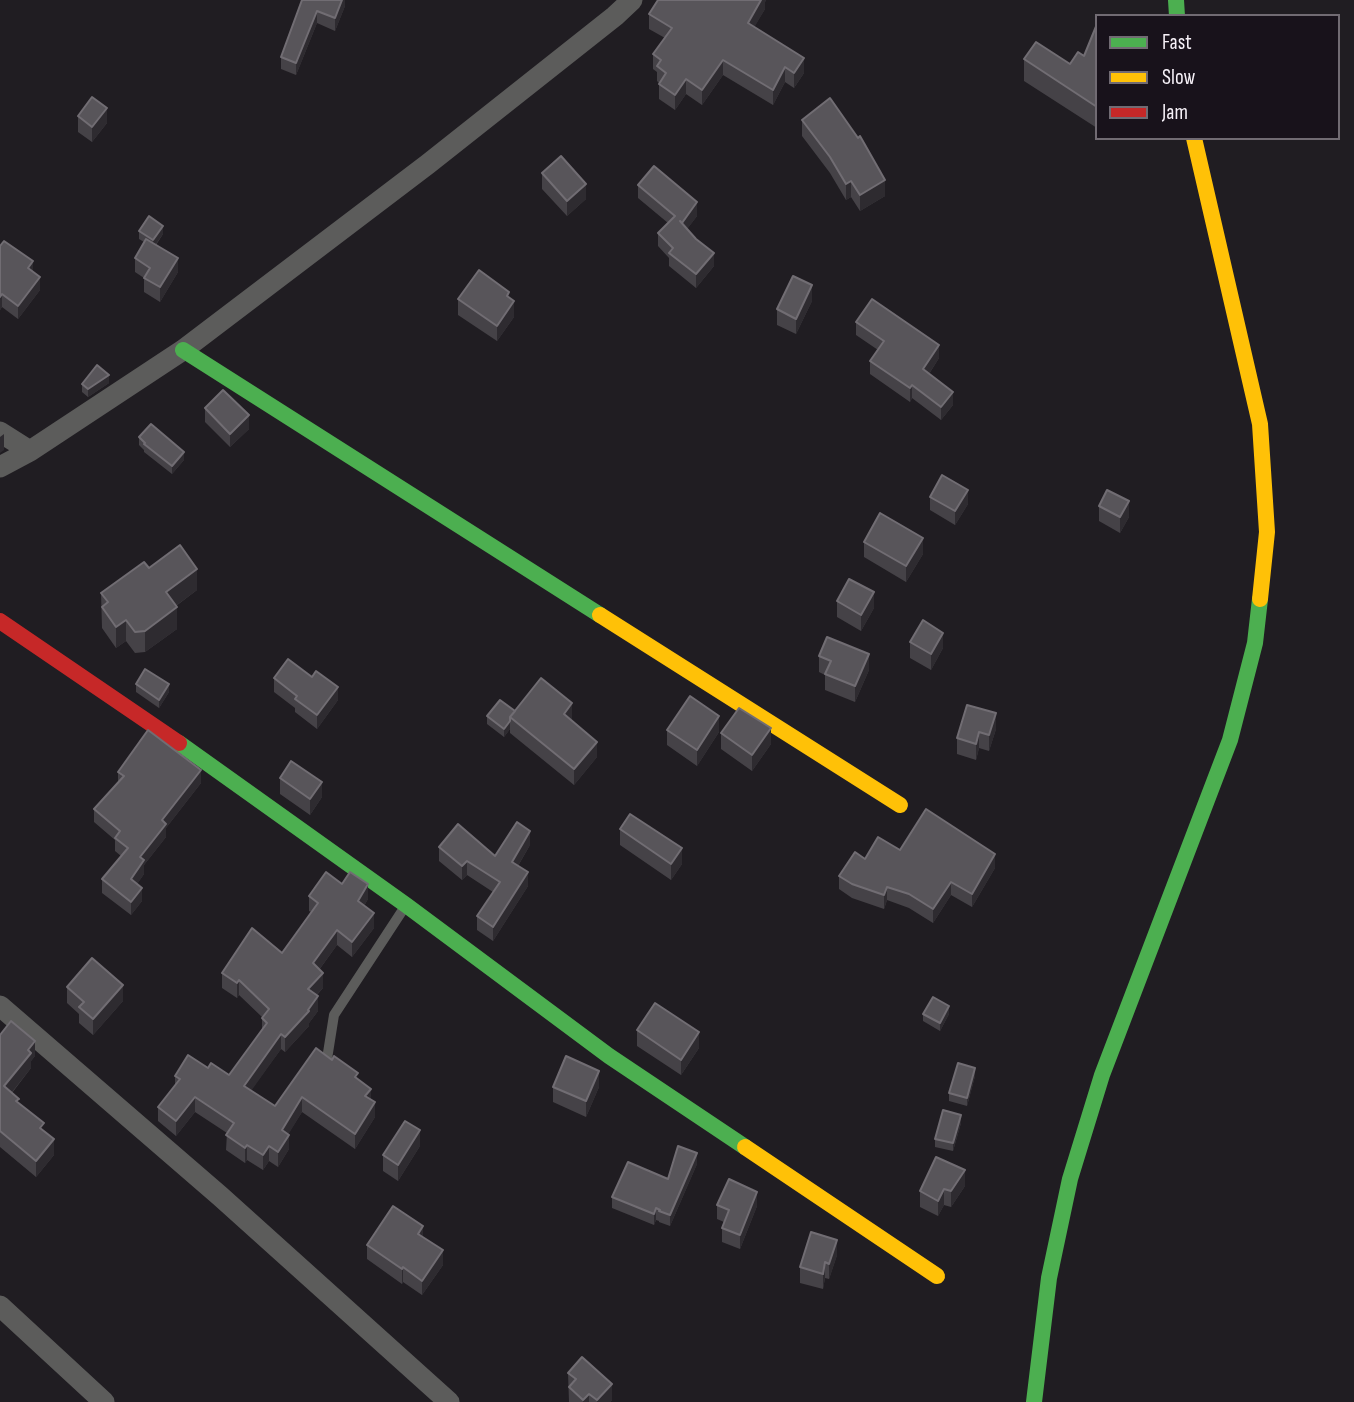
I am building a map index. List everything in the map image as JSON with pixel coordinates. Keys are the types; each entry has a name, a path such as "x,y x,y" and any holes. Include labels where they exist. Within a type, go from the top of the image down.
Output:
{"street":[{"path":"0,467 30,451 183,350 428,164 632,0"},
{"path":"1034,1402 1049,1278 1070,1179 1102,1075 1230,740 1255,643 1267,532 1260,424 1194,140"},
{"path":"183,350 900,805"},
{"path":"0,432 30,451"},
{"path":"0,621 176,741 406,905 609,1056 937,1276"},
{"path":"0,1006 220,1196 449,1402"},
{"path":"0,1306 104,1402"}],"lane":[{"path":"327,1059 334,1015 406,905"}],"building":[{"path":"302,0 342,0 335,18 317,11 296,63 281,57"},
{"path":"658,0 761,0 748,23 804,58 794,73 785,67 773,90 723,60 702,90 686,79 675,95 659,84 666,73 657,66 661,60 653,54 672,28 649,14"},
{"path":"1095,29 1095,106 1024,59 1036,42 1070,64 1078,52 1084,56"},
{"path":"92,97 107,108 92,127 78,116"},
{"path":"830,98 858,138 860,136 885,180 860,195 851,181 846,184 830,157 802,120"},
{"path":"561,156 586,184 567,201 542,173"},
{"path":"654,166 697,202 682,223 680,221 696,239 714,253 696,274 669,253 673,248 658,233 675,216 638,185"},
{"path":"149,216 163,226 153,240 139,231"},
{"path":"146,239 178,258 160,287 144,278 150,268 135,258"},
{"path":"4,241 33,261 28,268 40,277 18,306 2,294 0,297 0,246"},
{"path":"479,270 509,292 507,296 514,301 497,326 458,299"},
{"path":"793,276 812,285 796,319 777,309"},
{"path":"872,299 939,345 923,369 953,392 941,407 912,385 910,388 870,361 884,341 856,322"},
{"path":"97,365 109,375 88,389 82,384"},
{"path":"223,390 249,415 230,434 205,408"},
{"path":"151,424 184,452 172,466 139,437"},
{"path":"942,475 968,490 955,511 930,497"},
{"path":"1107,490 1129,501 1120,517 1099,506"},
{"path":"880,513 923,538 906,566 864,542"},
{"path":"180,545 197,569 166,592 177,607 145,631 135,632 126,620 116,627 102,607 108,602 101,593 144,562 149,568"},
{"path":"849,579 874,592 861,615 837,601"},
{"path":"923,620 943,633 931,654 910,642"},
{"path":"827,637 869,654 855,686 825,674 831,661 819,656"},
{"path":"288,659 312,677 316,671 338,687 317,715 295,699 297,696 274,678"},
{"path":"145,669 169,684 159,700 136,684"},
{"path":"541,678 572,703 564,714 597,742 574,769 510,717"},
{"path":"690,696 719,716 697,750 667,730"},
{"path":"500,700 515,711 504,729 487,716"},
{"path":"967,705 996,713 989,735 979,732 976,744 957,738"},
{"path":"739,708 771,728 752,755 721,733"},
{"path":"148,730 201,770 162,820 166,824 140,857 144,860 131,879 142,888 131,902 102,879 128,848 115,838 120,831 94,809 124,776 118,772"},
{"path":"291,761 322,782 310,799 280,778"},
{"path":"926,809 995,854 972,894 951,882 933,909 909,894 887,887 884,895 852,884 839,876 855,852 865,859 878,837 900,850"},
{"path":"630,814 682,848 671,864 620,829"},
{"path":"517,822 530,831 512,862 528,872 493,927 477,916 500,882 467,861 462,866 439,847 458,824 495,856"},
{"path":"326,872 342,884 350,872 368,884 358,901 374,913 352,942 337,930 313,963 323,973 308,989 318,996 309,1011 285,1037 281,1034 244,1086 275,1106 316,1048 332,1060 334,1056 358,1073 355,1077 371,1089 365,1096 375,1102 355,1134 302,1097 282,1130 289,1135 278,1152 269,1146 263,1155 247,1145 245,1148 226,1135 234,1123 195,1097 176,1121 158,1107 180,1079 175,1076 188,1055 208,1068 211,1063 229,1075 267,1023 262,1018 269,1009 239,980 237,983 222,973 252,928 282,953 318,903 309,896"},
{"path":"92,958 123,985 93,1019 79,1007 84,1002 67,987"},
{"path":"933,997 949,1006 940,1023 923,1014"},
{"path":"655,1003 699,1032 681,1060 637,1030"},
{"path":"11,1021 35,1041 28,1050 31,1053 4,1086 19,1099 16,1101 44,1123 40,1128 54,1139 36,1161 0,1131 0,1035"},
{"path":"566,1056 599,1071 586,1101 553,1087"},
{"path":"958,1063 975,1068 967,1098 949,1093"},
{"path":"943,1110 961,1115 953,1143 935,1139"},
{"path":"405,1121 420,1130 398,1165 383,1155"},
{"path":"678,1146 697,1153 670,1215 656,1208 654,1214 612,1197 628,1162 668,1179"},
{"path":"936,1157 965,1170 951,1191 944,1189 938,1201 920,1191"},
{"path":"729,1179 757,1192 740,1235 722,1228 729,1210 717,1205"},
{"path":"393,1206 423,1226 418,1234 443,1250 422,1281 367,1245"},
{"path":"811,1232 837,1240 829,1264 825,1262 823,1274 800,1267"},
{"path":"582,1357 612,1384 597,1400 589,1394 583,1400 569,1387 576,1379 568,1373"}],"traffic: fast":[{"path":"1176,0 1177,14"},
{"path":"183,350 600,615"},
{"path":"1034,1402 1049,1278 1070,1179 1102,1075 1230,740 1255,643 1260,599"},
{"path":"179,743 406,905 609,1056 745,1147"}],"traffic: slow":[{"path":"1194,140 1260,424 1267,532 1260,599"},
{"path":"600,615 900,805"},
{"path":"745,1147 937,1276"}],"traffic: jam":[{"path":"0,621 179,743"}]}
